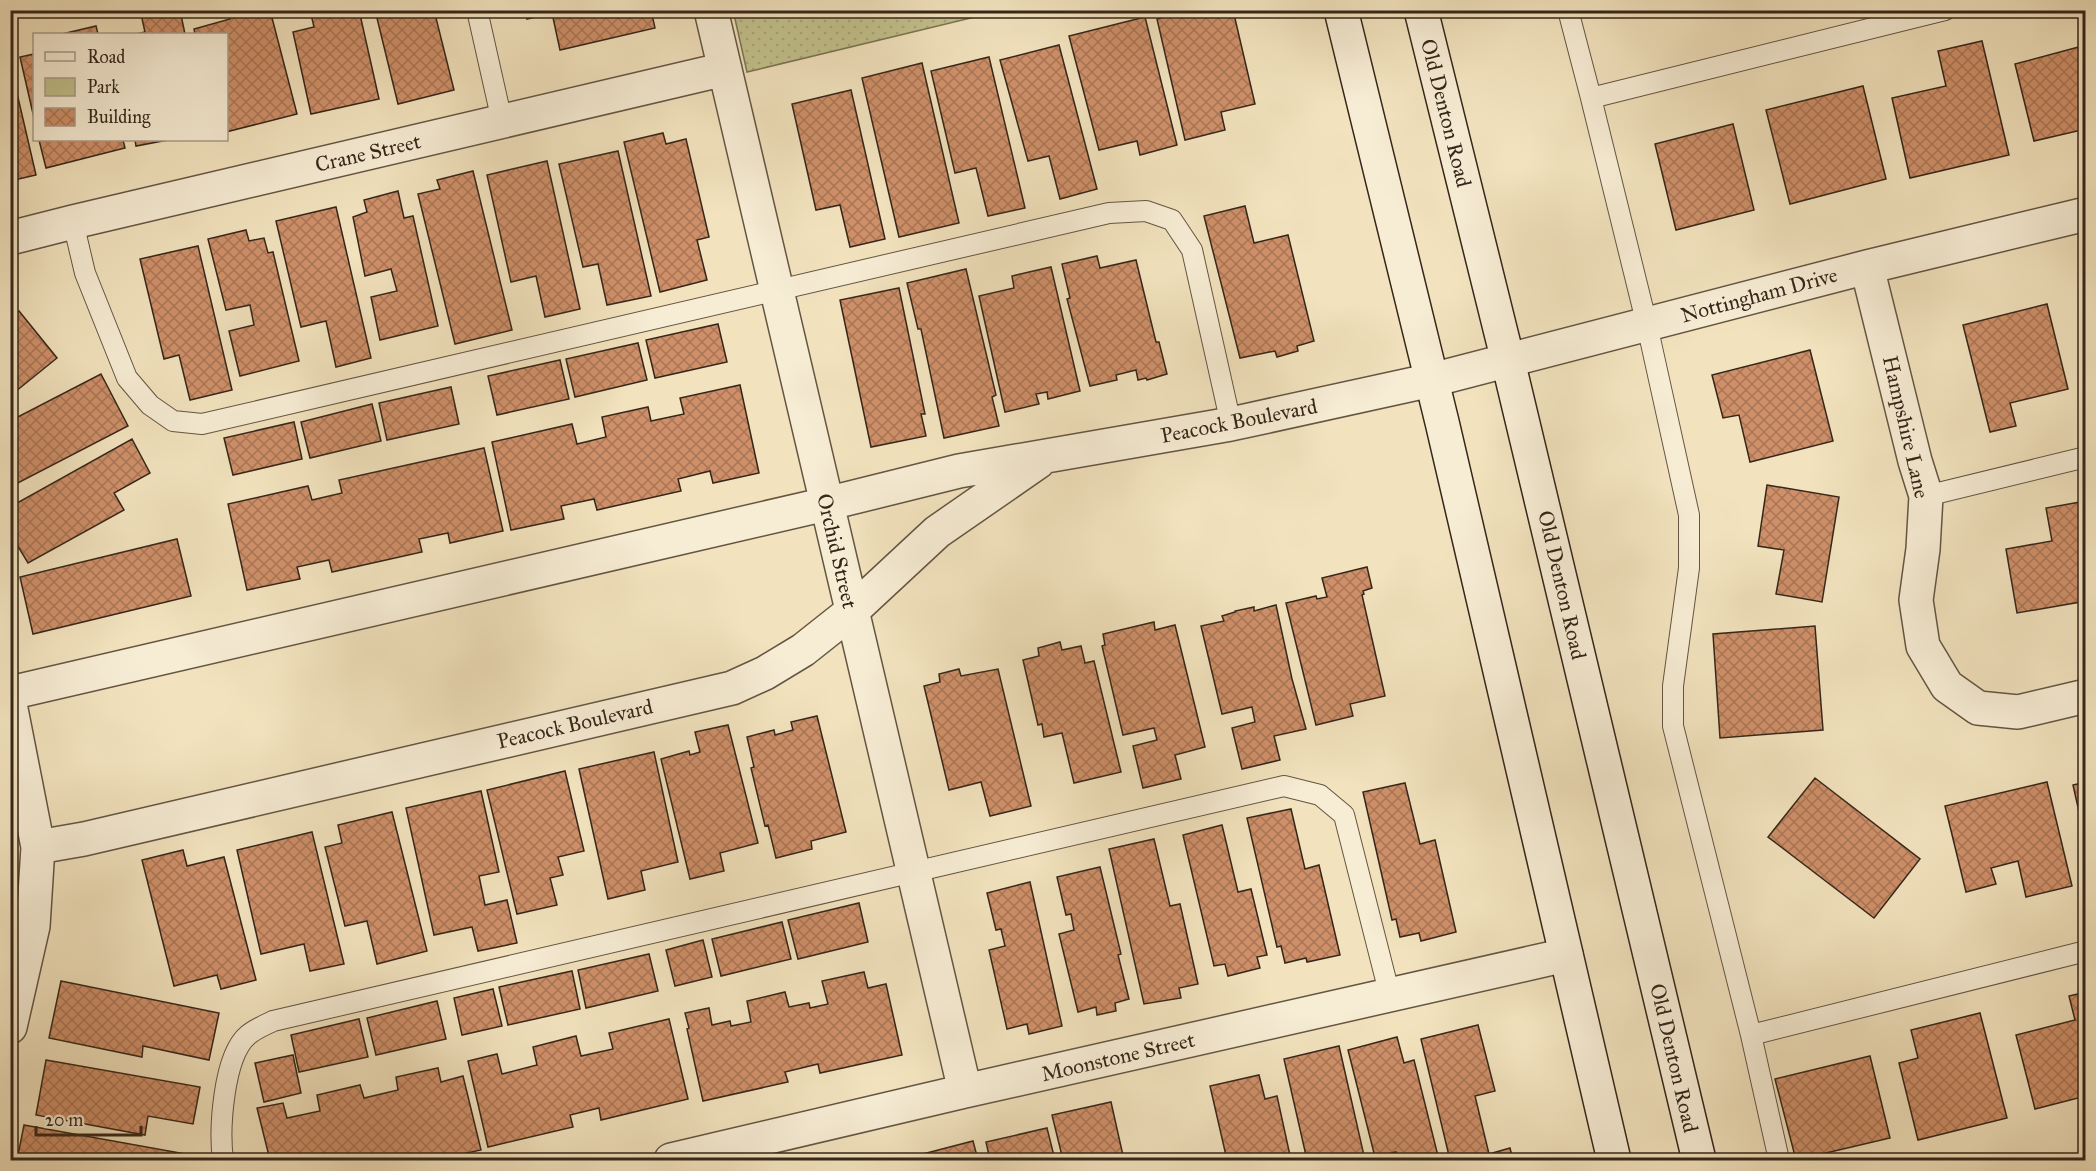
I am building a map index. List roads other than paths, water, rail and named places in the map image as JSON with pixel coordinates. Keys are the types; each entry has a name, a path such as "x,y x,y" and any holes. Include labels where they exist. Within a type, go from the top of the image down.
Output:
{"street":[{"name":"Orchid Street","path":"711,10 964,1091"},
{"path":"1341,10 1432,380 1614,1161"},
{"name":"Old Denton Road","path":"1421,10 1508,361 1699,1161"},
{"name":"Crane Street","path":"10,238 725,69"},
{"name":"Nottingham Drive","path":"1432,380 1867,267 2085,214"},
{"name":"Hampshire Lane","path":"1867,267 1915,461 1926,496 1923,549 1916,600 1923,646 1947,686 1978,708 2018,712 2085,696"},
{"name":"Peacock Boulevard","path":"10,693 826,504 959,471 1231,424 1432,380"},
{"name":"Peacock Boulevard","path":"38,847 84,839 732,688 765,673 803,650 851,612 937,532 1044,458"},
{"path":"10,704 38,847 33,926 10,1027"},
{"name":"Moonstone Street","path":"671,1161 964,1091 1566,955"}],"lane":[{"path":"477,10 502,121"},
{"path":"1568,10 1647,324 1689,515 1689,568 1673,687 1673,726 1751,1035 1779,1161"},
{"path":"1591,98 1945,10"},
{"path":"73,222 86,273 127,378 150,405 173,421 202,424 1109,213 1146,211 1172,220 1192,250 1231,424"},
{"path":"1926,496 2085,457"},
{"path":"223,1161 221,1148 224,1101 230,1063 247,1036 273,1021 1284,786 1320,795 1344,815 1390,996"},
{"path":"1751,1035 2085,951"}]}
